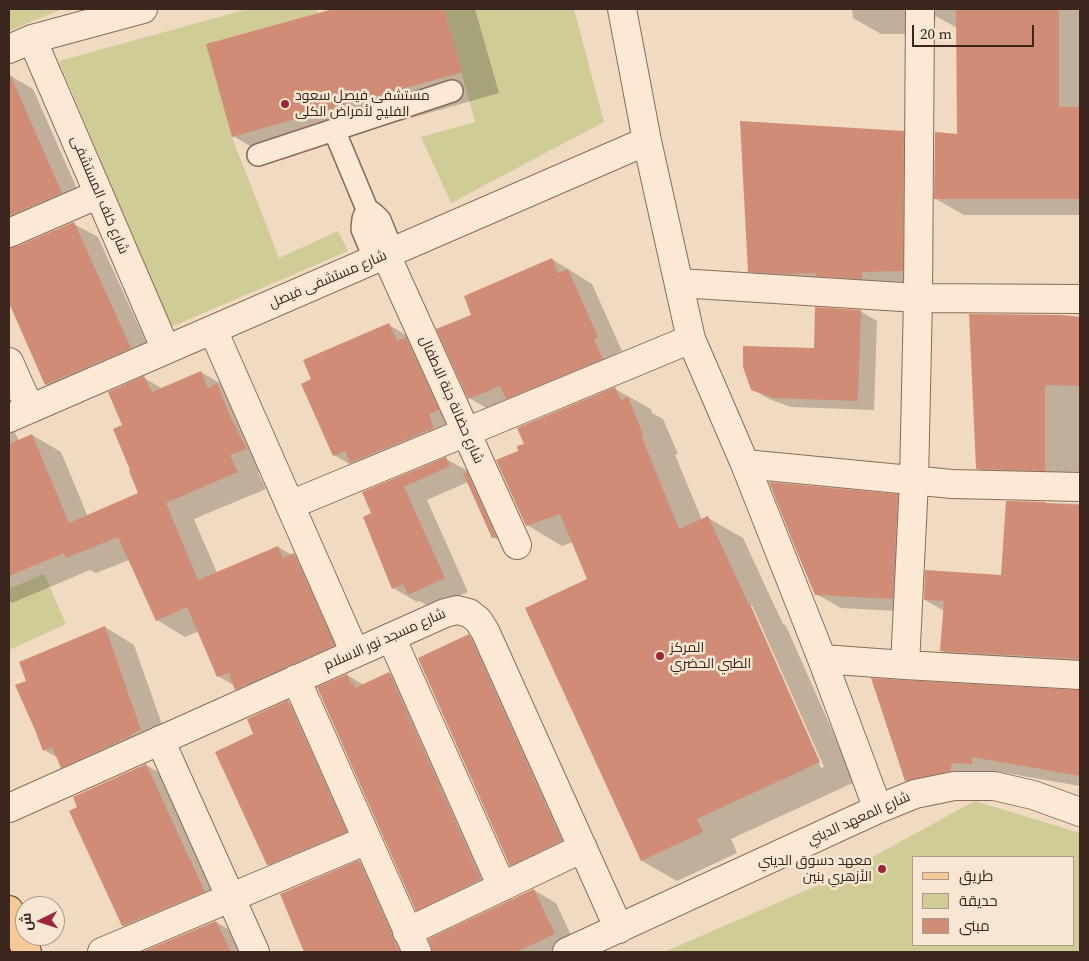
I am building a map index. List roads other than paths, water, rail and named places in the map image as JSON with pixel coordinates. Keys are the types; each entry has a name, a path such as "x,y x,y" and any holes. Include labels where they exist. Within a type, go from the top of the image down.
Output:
{"main road":[{"path":"9,910 27,952"}],"street":[{"path":"21,44 143,9"},
{"path":"622,9 647,141 691,339 745,464 822,659 878,809"},
{"path":"905,665 914,481 918,298 920,9"},
{"name":"شارع خلف المستشفى","path":"21,44 99,194 166,350"},
{"name":"شارع مستشفى فيصل","path":"19,414 647,141"},
{"path":"9,233 99,194"},
{"name":"شارع حضانة جنة الاطفال","path":"384,256 517,545"},
{"path":"679,283 918,298 1080,299"},
{"path":"214,330 355,653"},
{"path":"290,505 691,339"},
{"path":"9,362 19,414"},
{"path":"745,464 952,484 1080,487"},
{"name":"شارع مسجد نور الاسلام","path":"9,808 445,612 456,610 469,613 478,620 485,631 619,929"},
{"path":"391,637 502,887"},
{"path":"822,659 1080,675"},
{"path":"296,679 412,942 502,887 583,848"},
{"path":"160,740 255,952"},
{"name":"شارع المعهد الديني","path":"568,952 878,809 915,794 954,786 994,786 1033,795 1080,812"},
{"path":"102,952 367,840"}],"lane":[{"path":"258,155 452,91"},
{"path":"334,130 367,210 363,218 362,228 384,256"}],"place":[{"name":"مستشفى فيصل سعود الفليج لأمراض الكلى","path":"285,104"},
{"name":"المركز الطبي الحضري","path":"660,656"},
{"name":"معهد دسوق الديني الأزهري بنين","path":"882,869"}]}
